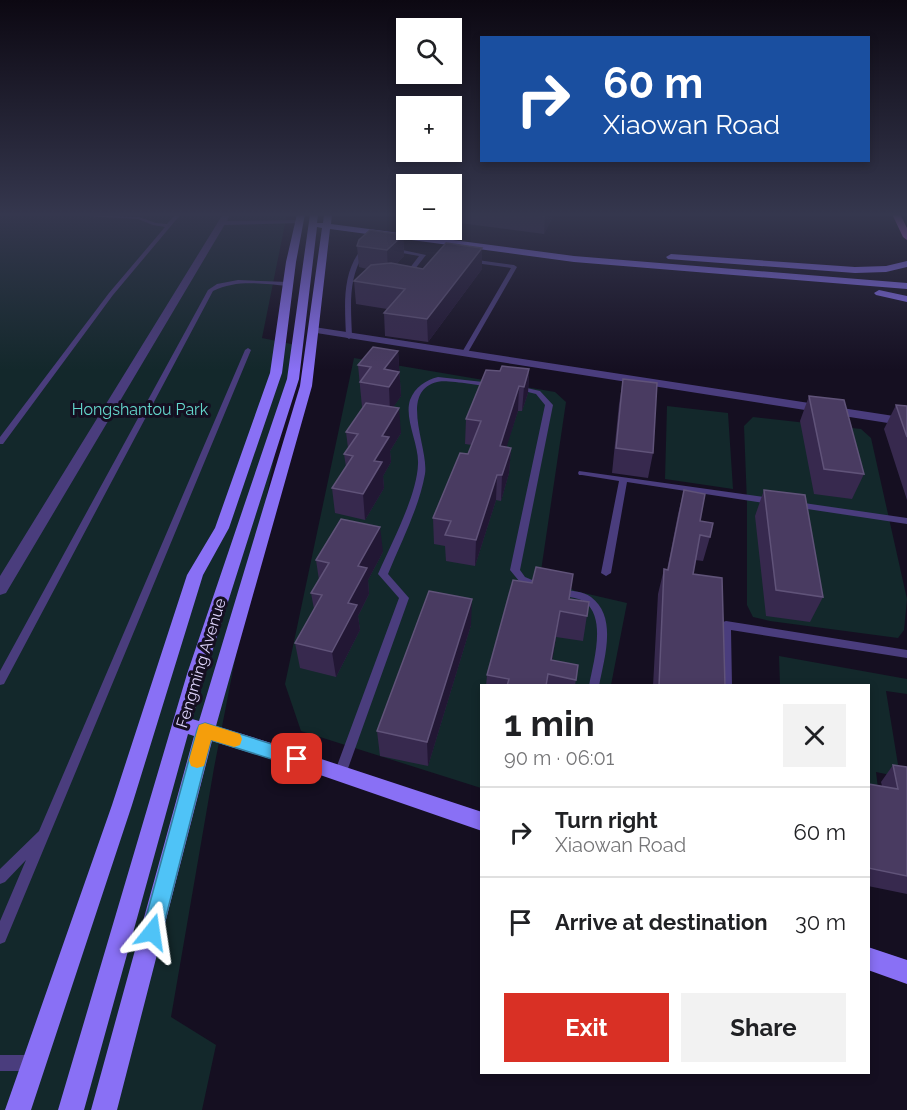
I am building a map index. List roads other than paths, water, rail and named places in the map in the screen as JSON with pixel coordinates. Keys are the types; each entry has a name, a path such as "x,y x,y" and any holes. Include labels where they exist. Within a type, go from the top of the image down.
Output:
{"street":[{"path":"0,589 197,266"},
{"path":"18,1110 122,806 195,575 222,528 276,373 288,284 298,266"},
{"name":"Fengming Avenue","path":"71,1110 182,724 293,379 314,266"},
{"name":"Fengming Avenue","path":"104,1110 205,730 306,386 314,330 319,266"},
{"path":"577,266 711,280 871,292 907,299"},
{"path":"658,266 907,286"},
{"path":"731,266 907,279"},
{"path":"807,266 855,270 886,269 899,266"},
{"path":"314,330 907,422"},
{"path":"182,724 480,821"},
{"path":"870,959 907,972"}],"lane":[{"path":"0,442 135,266"},
{"path":"349,337 350,284 354,266"},
{"path":"403,281 415,266"},
{"path":"464,354 514,267 504,266"},
{"path":"0,681 211,290 220,284 232,282 288,284"},
{"path":"350,284 360,283"},
{"path":"0,938 248,350"},
{"path":"340,774 404,598 397,587 389,583 383,574 419,483 422,465 413,403 429,381 438,379 524,388 537,392 549,405 515,570 522,579 586,599 600,611 602,625 594,684"},
{"path":"582,473 907,521"},
{"path":"606,573 623,479"},
{"path":"727,684 726,625 907,654"},
{"path":"0,878 44,832"},
{"path":"4,1063 34,1062"}],"park label":[{"name":"Hongshantou Park","path":"140,409"}]}
